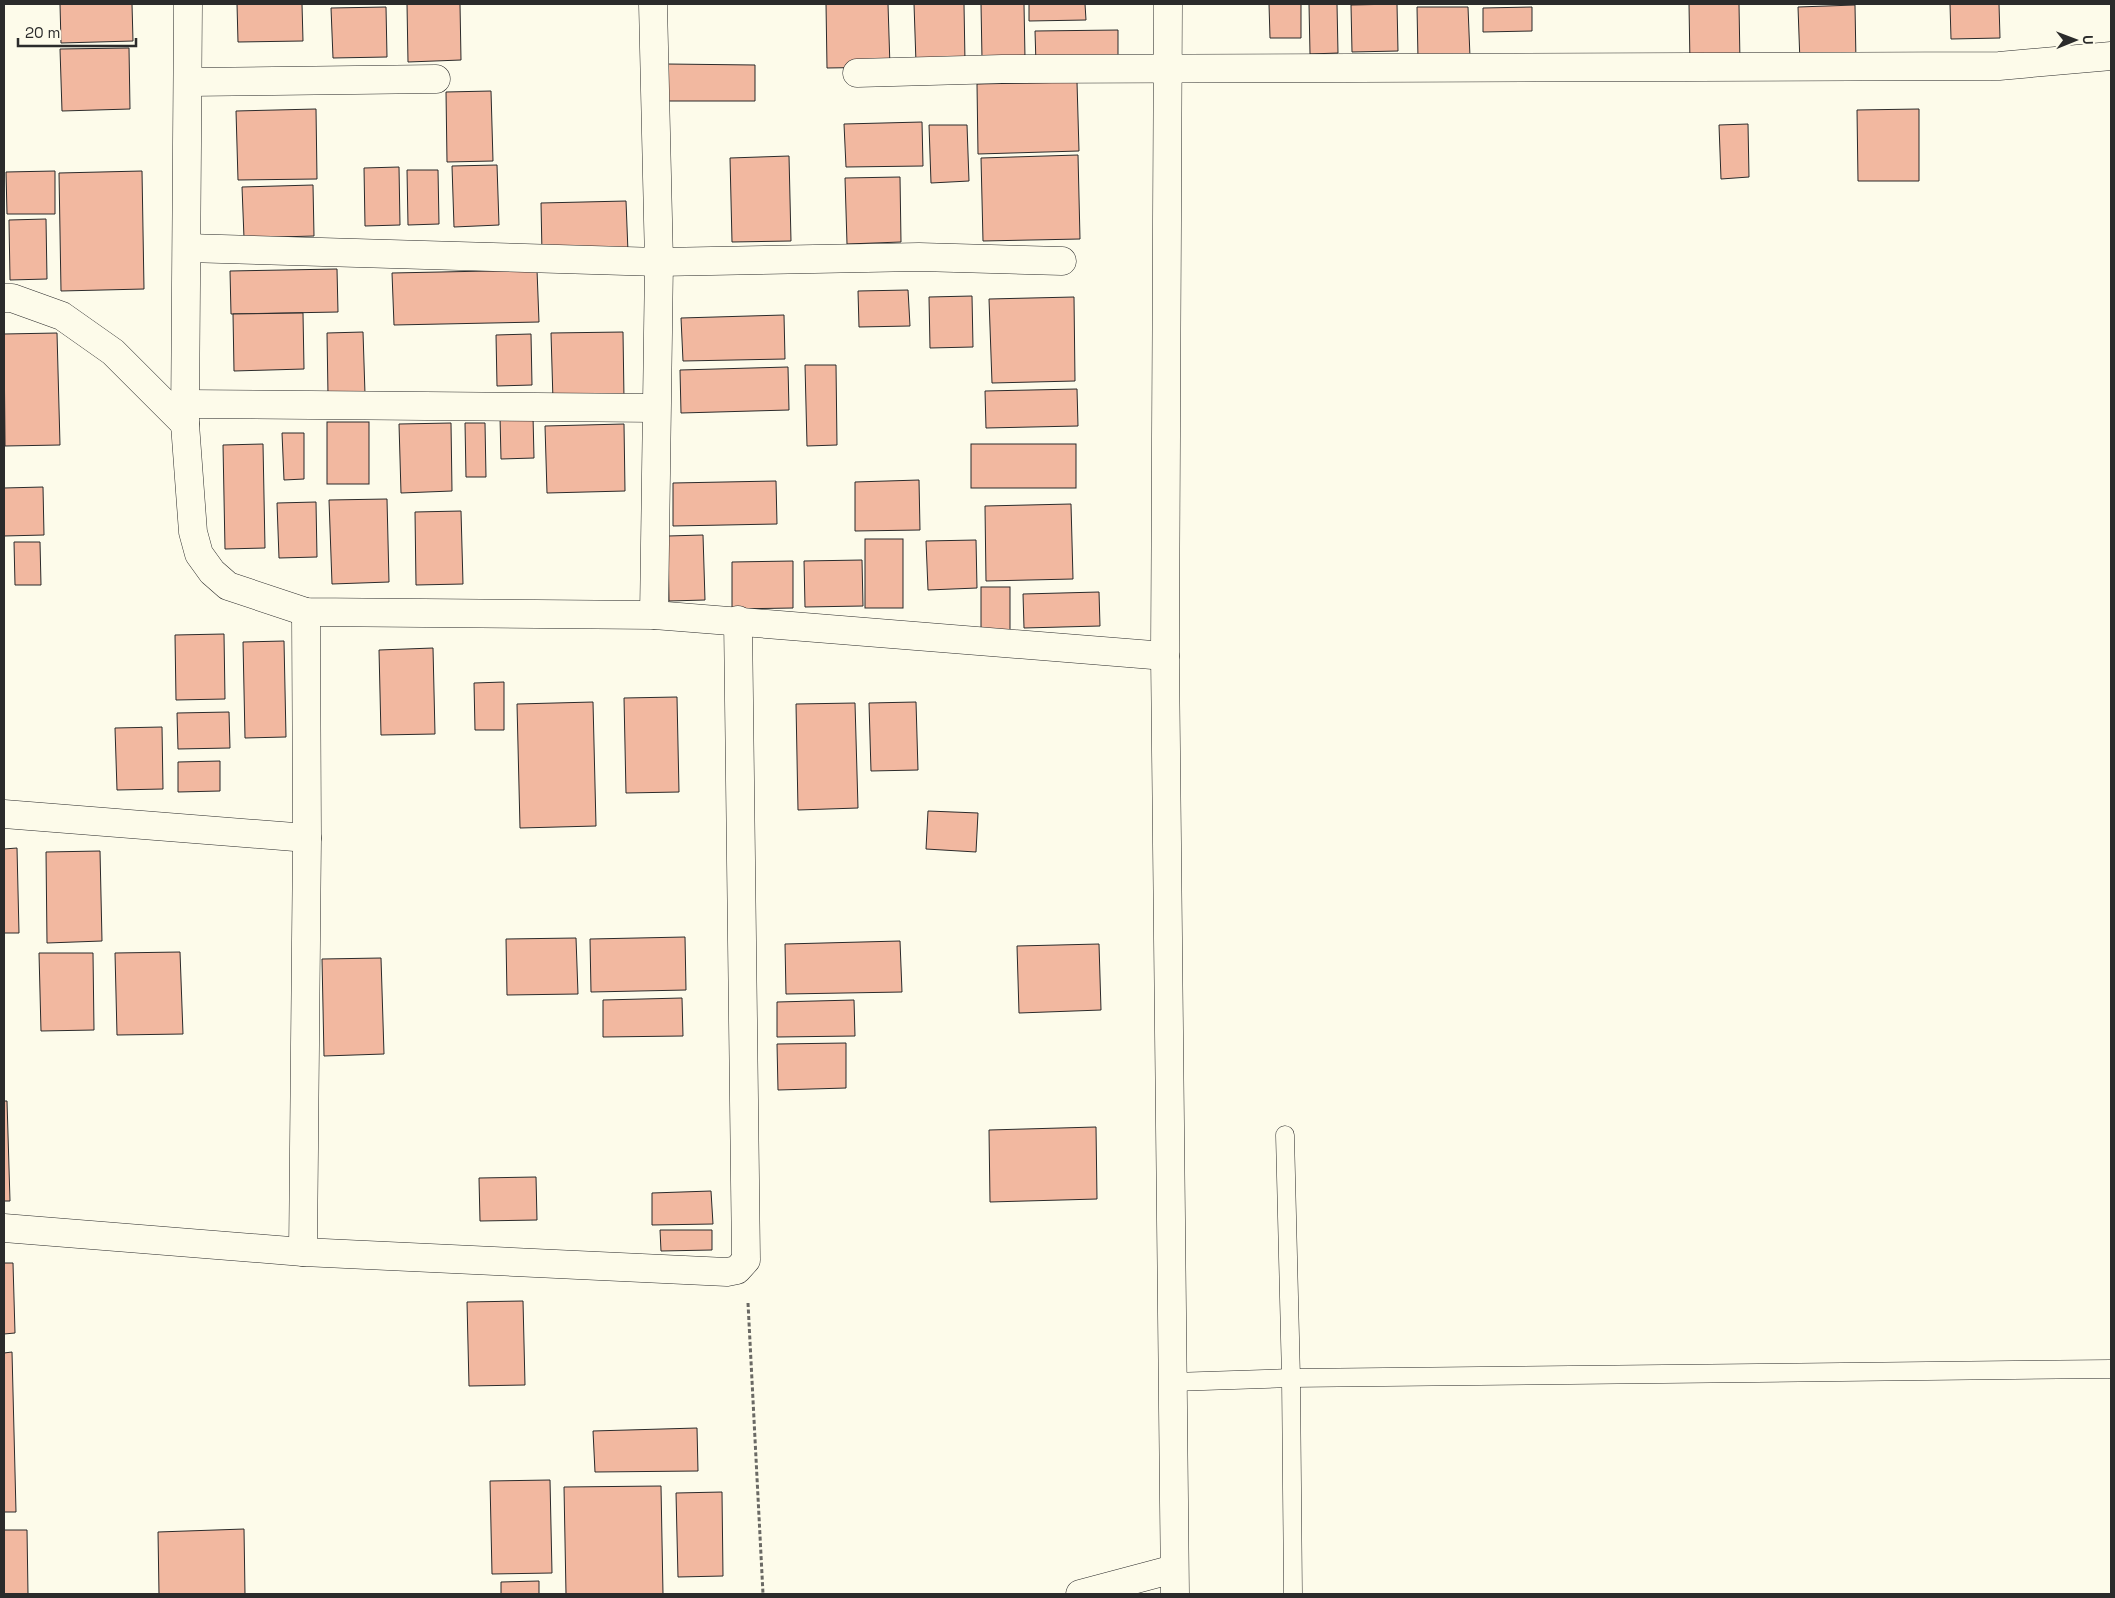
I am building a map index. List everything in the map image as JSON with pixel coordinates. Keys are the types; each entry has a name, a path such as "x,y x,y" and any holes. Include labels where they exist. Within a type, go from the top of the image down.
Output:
{"street":[{"path":"188,4 189,82 185,414 193,532 199,554 212,572 228,586 306,612 654,615 738,620 1165,656"},
{"path":"653,4 659,262 654,615"},
{"path":"1080,1594 1174,1582 1165,656 1168,4"},
{"path":"857,73 1002,69 1999,66 2111,56"},
{"path":"189,82 436,79"},
{"path":"187,248 659,262 919,257 1062,261"},
{"path":"4,298 12,298 62,316 113,352 185,414 656,408"},
{"path":"303,1252 308,838 306,612"},
{"path":"4,1228 303,1252 726,1272 737,1270 746,1260 738,620"},
{"path":"4,814 308,838"}],"lane":[{"path":"1285,1135 1292,1378 1293,1594"},
{"path":"1173,1382 1292,1378 2111,1369"}],"path":[{"path":"746,1260 763,1594"}],"building":[{"path":"60,4 132,4 133,41 61,43"},
{"path":"237,4 302,4 303,41 238,42"},
{"path":"407,4 460,4 461,60 408,62"},
{"path":"826,4 888,4 890,67 827,68"},
{"path":"914,4 964,4 965,62 916,63"},
{"path":"981,4 1024,4 1025,58 982,59"},
{"path":"1029,4 1085,4 1086,20 1029,21"},
{"path":"1269,4 1301,4 1301,38 1270,38"},
{"path":"1309,4 1337,4 1338,53 1310,54"},
{"path":"1397,4 1398,51 1352,52 1351,5"},
{"path":"1689,4 1739,4 1740,63 1690,65"},
{"path":"1950,4 1999,4 2000,38 1951,39"},
{"path":"1855,5 1856,62 1800,63 1798,7"},
{"path":"386,7 387,57 333,58 331,8"},
{"path":"1417,7 1468,7 1470,57 1418,59"},
{"path":"1532,7 1532,31 1483,32 1483,8"},
{"path":"1118,30 1118,63 1036,64 1035,31"},
{"path":"129,48 130,109 62,111 60,49"},
{"path":"667,64 755,65 755,101 667,101"},
{"path":"1077,82 1079,151 978,154 977,84"},
{"path":"491,91 493,161 447,162 446,92"},
{"path":"316,109 317,179 238,180 236,111"},
{"path":"1919,109 1919,181 1858,181 1857,110"},
{"path":"922,122 923,166 846,167 844,124"},
{"path":"1748,124 1749,177 1721,179 1719,125"},
{"path":"929,125 967,125 969,181 931,183"},
{"path":"1078,155 1080,239 983,241 981,158"},
{"path":"789,156 791,241 732,242 730,158"},
{"path":"497,165 499,225 454,227 452,166"},
{"path":"399,167 400,225 365,226 364,168"},
{"path":"407,170 438,170 439,224 408,225"},
{"path":"55,171 55,214 7,214 6,172"},
{"path":"142,171 144,289 61,291 59,173"},
{"path":"900,177 901,242 847,244 845,178"},
{"path":"313,185 314,236 244,238 242,187"},
{"path":"626,201 628,252 542,254 541,203"},
{"path":"46,219 47,279 10,280 9,220"},
{"path":"337,269 338,312 231,314 230,271"},
{"path":"537,270 539,322 394,325 392,273"},
{"path":"908,290 910,326 859,327 858,291"},
{"path":"972,296 973,347 930,348 929,297"},
{"path":"1074,297 1075,381 992,383 989,299"},
{"path":"303,313 304,369 234,371 233,314"},
{"path":"784,315 785,359 683,361 681,318"},
{"path":"363,332 365,394 328,395 327,333"},
{"path":"623,332 624,399 553,401 551,333"},
{"path":"57,333 60,445 5,446 4,334"},
{"path":"531,334 532,385 497,386 496,335"},
{"path":"805,365 836,365 837,445 807,446"},
{"path":"788,367 789,410 681,413 680,370"},
{"path":"1077,389 1078,426 986,428 985,391"},
{"path":"533,416 534,458 501,459 500,417"},
{"path":"327,422 369,422 369,484 327,484"},
{"path":"451,423 452,491 401,493 399,424"},
{"path":"465,423 485,423 486,477 466,477"},
{"path":"624,424 625,491 547,493 545,426"},
{"path":"282,433 304,433 304,479 284,480"},
{"path":"263,444 265,548 225,549 223,445"},
{"path":"971,444 1076,444 1076,488 971,488"},
{"path":"919,480 920,530 855,531 855,482"},
{"path":"776,481 777,524 673,526 673,483"},
{"path":"43,487 44,535 4,536 4,488"},
{"path":"387,499 389,582 332,584 329,500"},
{"path":"316,502 317,557 279,558 277,503"},
{"path":"1071,504 1073,579 986,581 985,506"},
{"path":"461,511 463,584 416,585 415,512"},
{"path":"703,535 705,600 669,601 668,536"},
{"path":"865,539 903,539 903,608 865,608"},
{"path":"976,540 977,588 928,590 926,541"},
{"path":"14,542 40,542 41,585 15,585"},
{"path":"862,560 863,606 805,607 804,561"},
{"path":"793,561 793,608 732,609 732,562"},
{"path":"981,587 1010,587 1010,632 981,632"},
{"path":"1099,592 1100,626 1024,628 1023,594"},
{"path":"224,634 225,699 176,700 175,635"},
{"path":"284,641 286,737 245,738 243,642"},
{"path":"433,648 435,734 381,735 379,650"},
{"path":"504,682 504,730 475,730 474,683"},
{"path":"677,697 679,792 626,793 624,698"},
{"path":"593,702 596,826 520,828 517,704"},
{"path":"916,702 918,770 871,771 869,703"},
{"path":"855,703 858,808 798,810 796,704"},
{"path":"229,712 230,748 178,749 177,713"},
{"path":"162,727 163,789 117,790 115,728"},
{"path":"220,761 220,791 178,792 178,762"},
{"path":"928,811 978,813 976,852 926,849"},
{"path":"17,848 19,933 4,933 4,849"},
{"path":"100,851 102,941 47,943 46,852"},
{"path":"685,937 686,990 591,992 590,939"},
{"path":"576,938 578,994 507,995 506,939"},
{"path":"900,941 902,992 786,994 785,944"},
{"path":"1099,944 1101,1010 1019,1013 1017,946"},
{"path":"180,952 183,1034 117,1035 115,953"},
{"path":"39,953 93,953 94,1030 41,1031"},
{"path":"381,958 384,1054 324,1056 322,959"},
{"path":"682,998 683,1036 603,1037 603,1000"},
{"path":"854,1000 855,1036 777,1037 777,1002"},
{"path":"846,1043 846,1088 778,1090 777,1044"},
{"path":"4,1101 7,1101 10,1201 4,1201"},
{"path":"1096,1127 1097,1199 990,1202 989,1130"},
{"path":"536,1177 537,1220 480,1221 479,1178"},
{"path":"711,1191 713,1224 652,1225 652,1193"},
{"path":"660,1230 712,1230 712,1250 661,1251"},
{"path":"4,1263 13,1263 15,1333 4,1334"},
{"path":"523,1301 525,1385 469,1386 467,1302"},
{"path":"12,1352 16,1512 4,1512 4,1353"},
{"path":"697,1428 698,1471 595,1472 593,1431"},
{"path":"550,1480 552,1573 492,1574 490,1481"},
{"path":"661,1486 663,1594 566,1594 564,1487"},
{"path":"722,1492 723,1576 678,1577 676,1493"},
{"path":"244,1529 245,1594 159,1594 158,1532"},
{"path":"4,1530 27,1530 28,1594 4,1594"},
{"path":"539,1581 539,1594 501,1594 501,1582"}]}
